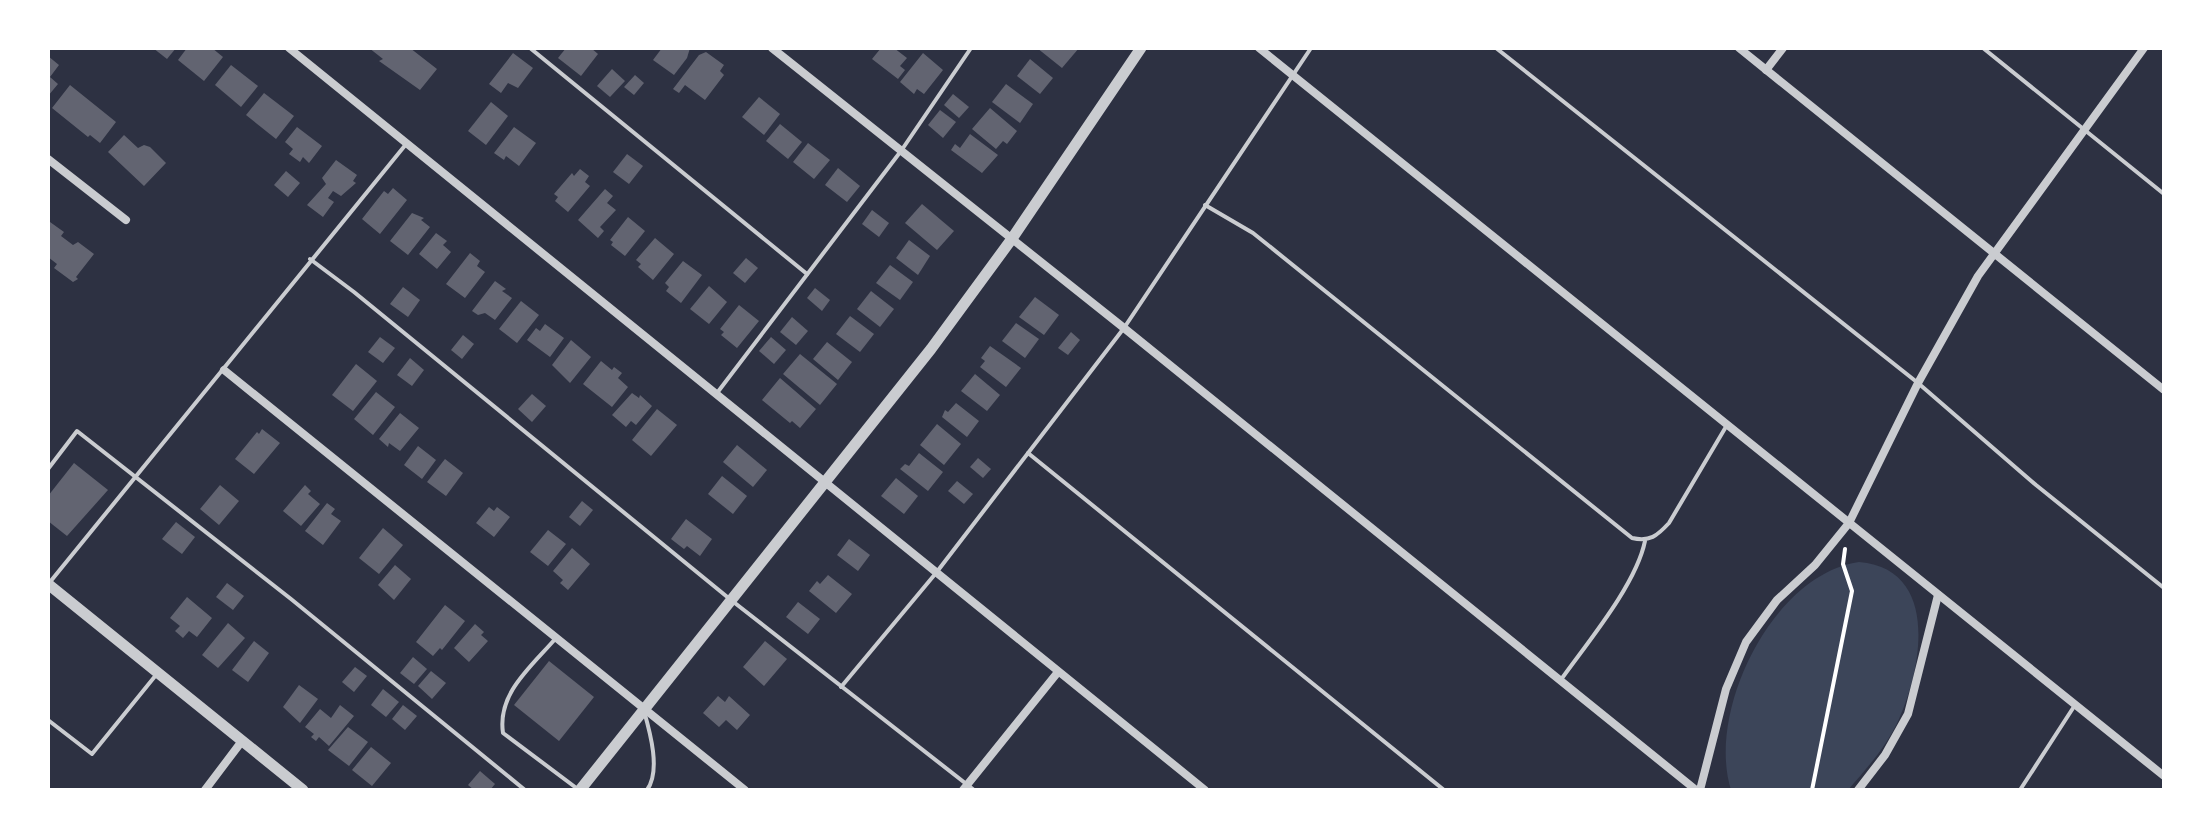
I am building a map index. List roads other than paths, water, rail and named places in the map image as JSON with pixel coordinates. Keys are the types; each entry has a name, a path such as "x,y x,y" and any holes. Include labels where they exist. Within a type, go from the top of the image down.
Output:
{"street":[{"path":"289,48 1205,790"},
{"path":"772,48 1698,790 1726,689 1746,642 1777,600 1815,565 1849,523 1918,383 1978,276 2144,48"},
{"path":"579,790 923,361 1011,240 1141,48"},
{"path":"1259,48 2164,776"},
{"path":"1739,48 2164,390"},
{"path":"1766,70 1783,48"},
{"path":"48,159 126,220"},
{"path":"224,370 745,790"},
{"path":"48,584 303,790"},
{"path":"1858,790 1885,755 1908,714 1938,595"},
{"path":"968,788 1058,672"},
{"path":"205,790 242,741"}],"lane":[{"path":"530,48 807,274"},
{"path":"716,395 901,151 971,48"},
{"path":"841,687 936,573 1124,328 1311,48"},
{"path":"1496,48 1918,383 2036,485 2164,588"},
{"path":"1983,48 2164,194"},
{"path":"48,584 407,143"},
{"path":"1205,205 1253,233 1632,538 1645,541 1657,536 1669,523 1727,425"},
{"path":"310,259 968,788"},
{"path":"48,469 77,431 136,475 525,790"},
{"path":"1028,453 1444,790"},
{"path":"1560,681 1628,583 1642,556 1645,541"},
{"path":"556,638 509,692 501,716 503,733 579,790"},
{"path":"48,720 92,754 157,673"},
{"path":"2020,790 2075,705"},
{"path":"644,709 654,747 651,785 647,790"}]}
